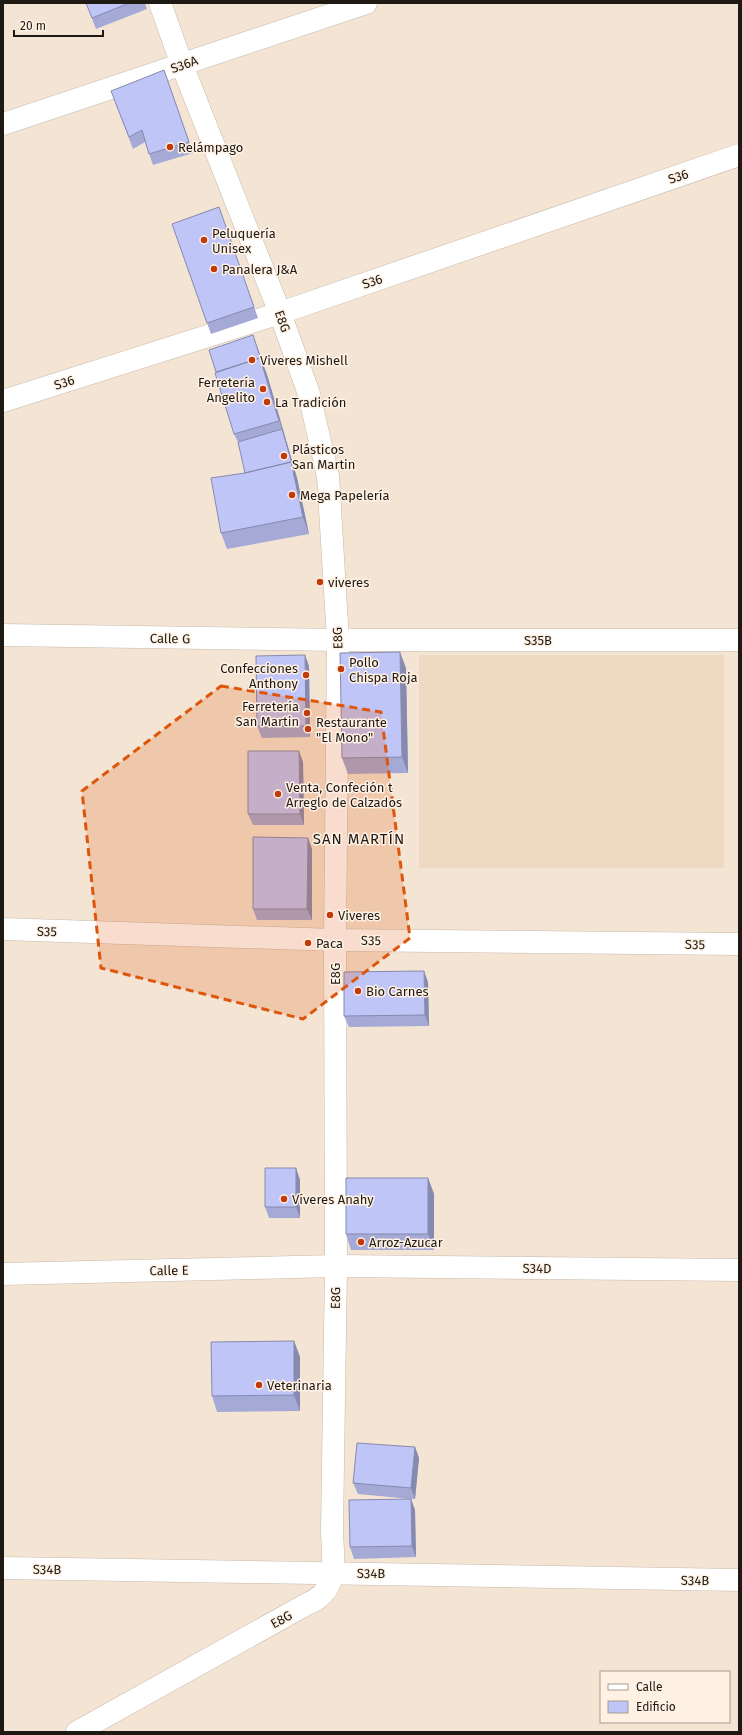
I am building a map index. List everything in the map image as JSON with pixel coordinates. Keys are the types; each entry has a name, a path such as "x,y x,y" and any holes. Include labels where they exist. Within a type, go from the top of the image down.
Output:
{"street":[{"name":"E8G","path":"77,1732 300,1608 316,1601 324,1592 334,1573 332,1532 336,1266 335,940 338,640 328,476 309,394 280,313 182,65 160,3"},
{"name":"S36A","path":"3,124 366,3"},
{"name":"S36","path":"3,401 280,313 739,155"},
{"name":"Calle G","path":"3,635 338,640"},
{"name":"S35B","path":"338,640 739,640"},
{"name":"S35","path":"3,929 335,940 739,944"},
{"name":"S34D","path":"336,1266 739,1270"},
{"name":"Calle E","path":"3,1274 336,1266"},
{"name":"S34B","path":"3,1568 739,1580"}],"highlighted area":[{"path":"221,686 381,712 410,938 303,1019 101,968 82,791"}],"shaded area":[{"path":"419,655 724,655 724,868 419,868"}],"building":[{"path":"86,3 129,3 92,18"},
{"path":"164,70 189,142 149,154 142,130 129,137 111,91"},
{"path":"219,207 254,307 207,323 172,224"},
{"path":"253,335 263,366 260,358 216,372 209,350"},
{"path":"260,358 279,421 234,434 215,373"},
{"path":"282,429 293,467 291,462 245,473 238,442"},
{"path":"291,462 303,517 221,533 211,478 245,473"},
{"path":"400,652 402,757 342,758 340,653"},
{"path":"305,655 306,726 257,726 256,656"},
{"name":"Venta, Confeción t Arreglo de Calzados","path":"248,751 299,751 300,814 248,814"},
{"path":"253,837 308,838 307,909 253,909"},
{"path":"424,971 425,1015 344,1016 344,972"},
{"name":"Víveres Anahy","path":"265,1168 296,1168 296,1207 265,1207"},
{"path":"346,1178 428,1178 428,1234 346,1234"},
{"name":"Veterinaria","path":"294,1341 294,1395 212,1396 211,1342"},
{"path":"357,1443 415,1447 411,1488 353,1483"},
{"path":"411,1499 412,1546 350,1547 349,1500"}],"place":[{"name":"Relámpago","path":"170,147"},
{"name":"Peluquería Unisex","path":"204,240"},
{"name":"Panalera J&A","path":"214,269"},
{"name":"Viveres Mishell","path":"252,360"},
{"name":"Ferretería Angelito","path":"263,389"},
{"name":"La Tradición","path":"267,402"},
{"name":"Plásticos San Martin","path":"284,456"},
{"name":"Mega Papelería","path":"292,495"},
{"name":"viveres","path":"320,582"},
{"name":"Pollo Chispa Roja","path":"341,669"},
{"name":"Confecciones Anthony","path":"306,675"},
{"name":"Ferretería San Martin","path":"307,713"},
{"name":"Restaurante \"El Mono\"","path":"308,729"},
{"name":"Venta, Confeción t Arreglo de Calzados","path":"278,794"},
{"name":"Viveres","path":"330,915"},
{"name":"Paca","path":"308,943"},
{"name":"Bio Carnes","path":"358,991"},
{"name":"Víveres Anahy","path":"284,1199"},
{"name":"Arroz-Azucar","path":"361,1242"},
{"name":"Veterinaria","path":"259,1385"}],"district":[{"name":"SAN MARTÍN","path":"359,839"}]}
